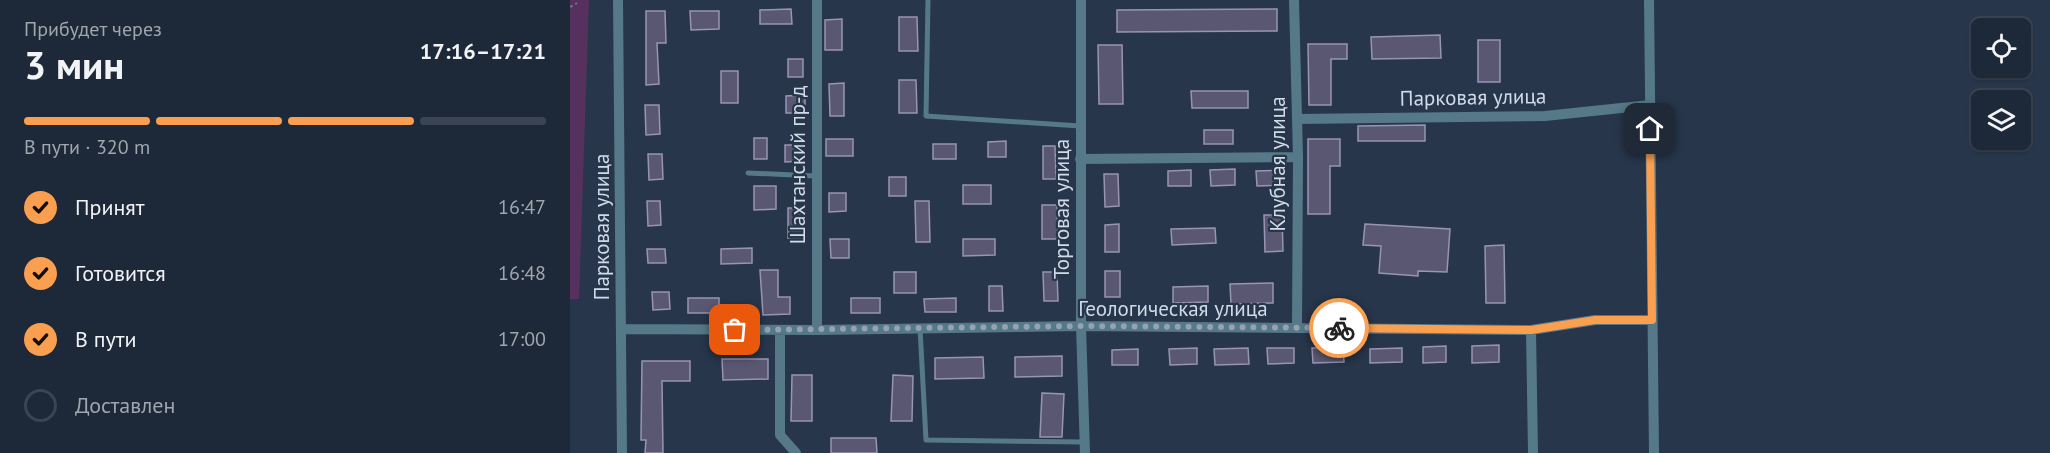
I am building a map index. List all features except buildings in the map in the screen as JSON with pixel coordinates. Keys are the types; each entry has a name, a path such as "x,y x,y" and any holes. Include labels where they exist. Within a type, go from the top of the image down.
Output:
{"street":[{"name":"Парковая улица","path":"618,0 622,453"},
{"name":"Шахтанский пр-д","path":"817,0 817,330"},
{"name":"Торговая улица","path":"1081,0 1081,326 1085,448"},
{"name":"Клубная улица","path":"1294,0 1298,157 1297,328"},
{"path":"1649,0 1654,453"},
{"name":"Парковая улица","path":"1297,119 1545,116 1650,105"},
{"path":"1080,159 1298,157"},
{"name":"Геологическая улица","path":"621,329 817,330 1081,326 1531,330 1595,320 1652,320"},
{"path":"780,330 780,435 796,453"},
{"path":"1531,330 1533,453"}],"lane":[{"path":"928,0 926,116 1080,126"},
{"path":"748,173 816,176"},
{"path":"920,328 926,440 1085,448"}],"path":[{"path":"570,7 577,3"}],"shaded area":[{"path":"570,0 589,0 579,299 570,299"}],"way so far":[{"path":"735,330 1081,326 1339,328"}],"route":[{"path":"1339,328 1531,330 1595,320 1652,320 1650,129"}]}
